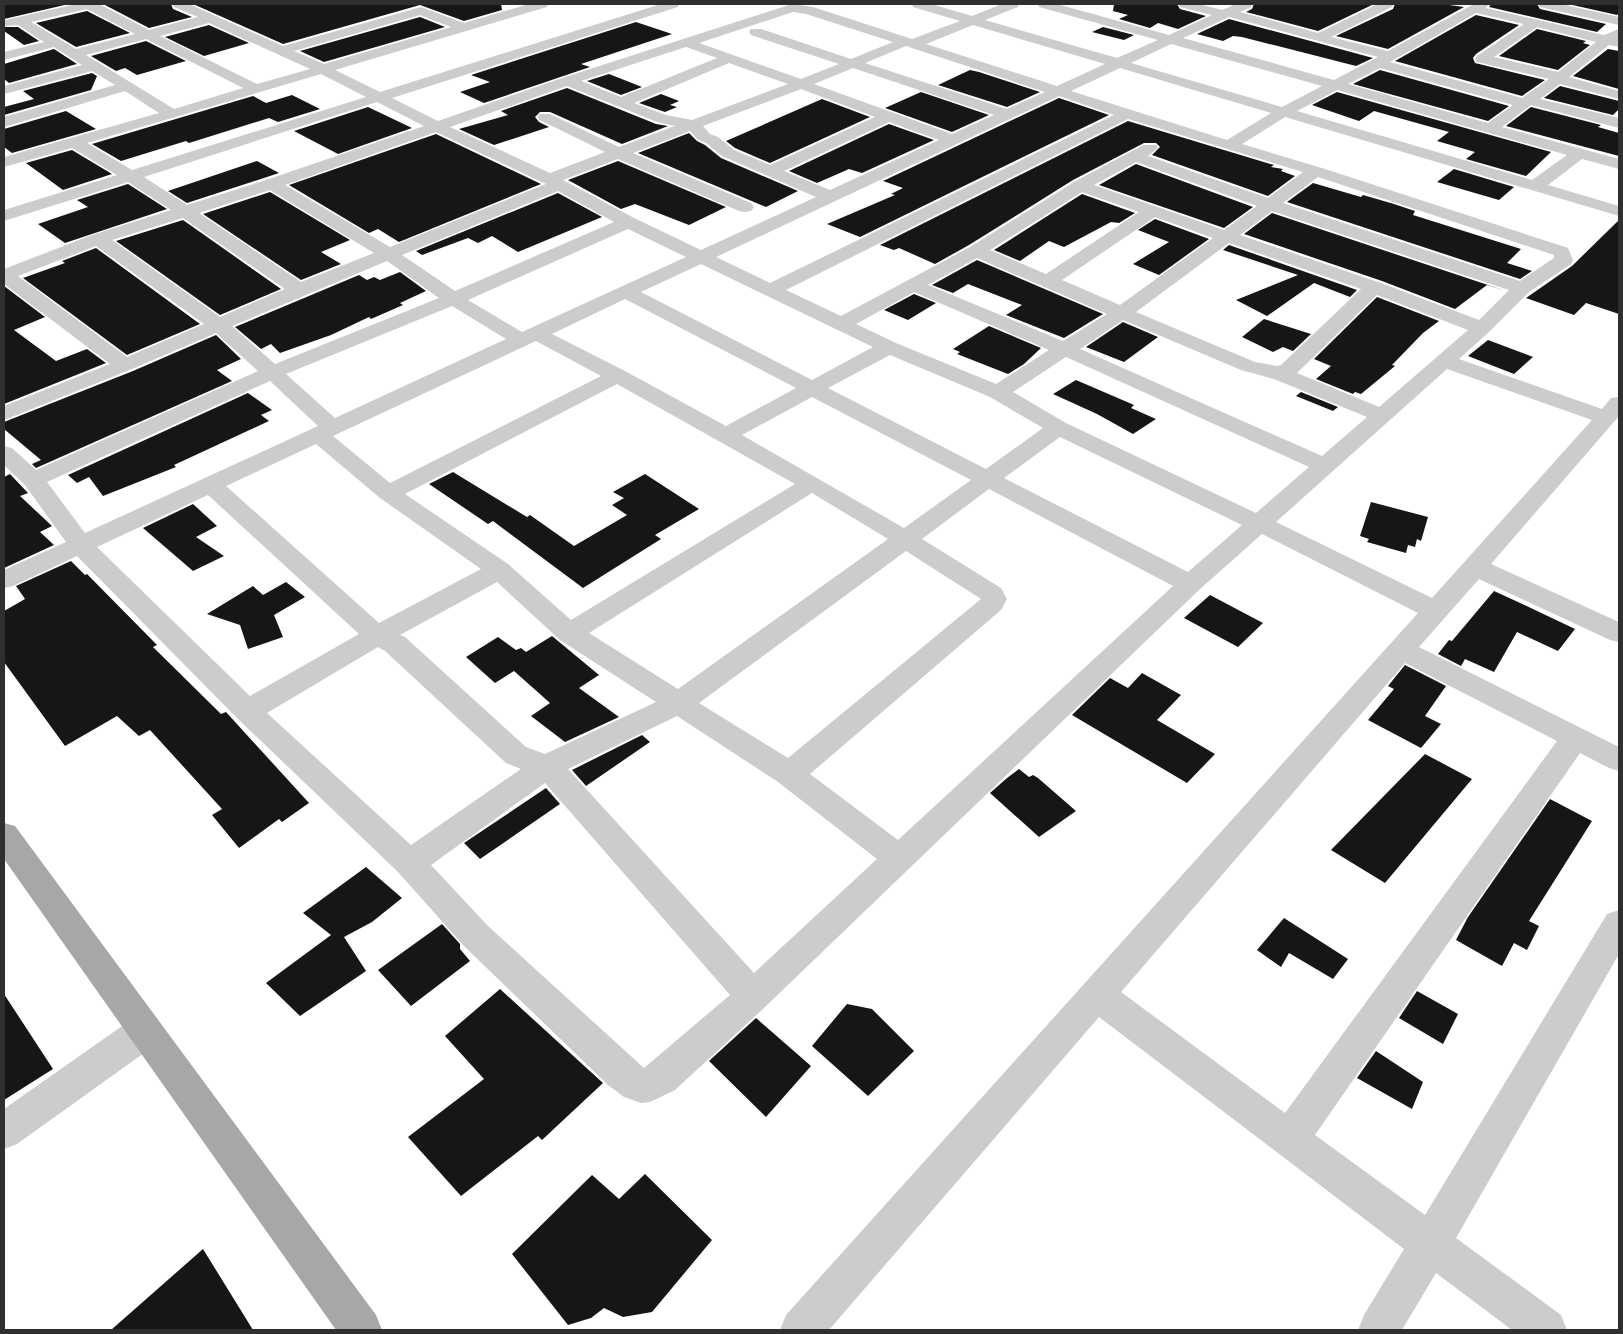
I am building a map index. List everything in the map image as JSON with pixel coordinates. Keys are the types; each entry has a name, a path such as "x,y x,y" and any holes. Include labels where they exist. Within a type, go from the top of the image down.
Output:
{"main road":[{"path":"4,835 361,1330"}],"street":[{"path":"4,25 91,4 254,89"},
{"path":"184,4 280,52 322,69 554,182 628,222 889,347 998,392 1058,428 1260,524 1436,611"},
{"path":"403,4 463,27"},
{"path":"494,4 521,10"},
{"path":"4,216 674,4"},
{"path":"918,4 1619,211"},
{"path":"4,414 389,254 619,153 1013,4"},
{"path":"1044,4 1619,164"},
{"path":"1185,4 1319,38 1384,60 1526,102 1619,123"},
{"path":"4,580 1246,4"},
{"path":"1319,38 1387,4"},
{"path":"1545,4 1619,21"},
{"path":"1456,6 1477,8 1613,42"},
{"path":"4,275 98,239 272,184 567,81 792,8 808,10 1183,132 1316,171 1562,252 1564,260 1522,288 1482,328 1190,584 754,996 662,1078 647,1087 635,1086 476,936 408,863 246,711 81,544 33,480 4,453"},
{"path":"1230,145 1283,112 1334,84 1384,60 1477,8"},
{"path":"4,162 521,10 544,9"},
{"path":"280,52 421,11"},
{"path":"74,54 211,18"},
{"path":"20,21 172,114"},
{"path":"1535,22 1482,59 1619,95"},
{"path":"756,32 1009,115"},
{"path":"1489,128 1613,42 1619,33"},
{"path":"685,42 727,59 954,140"},
{"path":"4,56 55,43"},
{"path":"628,48 646,55"},
{"path":"620,103 727,59"},
{"path":"4,90 94,66"},
{"path":"567,81 662,119 694,125 704,137 716,143 721,149 832,197"},
{"path":"4,122 127,86"},
{"path":"771,290 1127,114"},
{"path":"545,117 619,153 745,207"},
{"path":"770,171 887,117"},
{"path":"841,324 976,251 1080,186 1183,132"},
{"path":"74,142 132,175 187,211 299,290"},
{"path":"1535,186 1580,154"},
{"path":"1134,156 1271,205 1522,288"},
{"path":"998,392 1123,312 1316,171"},
{"path":"272,184 389,254 453,299 530,337 618,375 727,434 905,537 992,594 994,599 992,604 789,774"},
{"path":"1080,186 1374,287 1482,328"},
{"path":"1048,281 1154,210"},
{"path":"33,480 273,372 453,299 628,222"},
{"path":"98,239 219,325 273,372 326,431 388,493 499,570 569,633 789,774 898,858"},
{"path":"976,251 1267,373 1278,373 1288,370 1374,287"},
{"path":"4,275 125,365"},
{"path":"913,285 1064,349 1326,466"},
{"path":"626,292 1190,584"},
{"path":"727,434 889,347"},
{"path":"801,1330 1613,410 1444,361"},
{"path":"1278,373 1382,416"},
{"path":"388,493 618,375"},
{"path":"408,863 547,766 679,703 905,537 1058,428"},
{"path":"569,633 811,484"},
{"path":"211,485 377,636 395,644 516,755 547,766 754,996"},
{"path":"1475,567 1619,633"},
{"path":"246,711 377,636 499,570"},
{"path":"1402,650 1619,760"},
{"path":"1289,1139 1575,738"},
{"path":"1379,1330 1619,924"},
{"path":"1097,995 1546,1330"},
{"path":"4,1131 145,1031"}],"building":[{"path":"4,4 69,4 4,19"},
{"path":"103,4 171,4 173,9 192,17 149,28"},
{"path":"193,4 501,4 502,10 464,21 420,5 283,44"},
{"path":"1114,4 1177,4 1180,9 1206,16 1178,29 1158,23 1150,28 1119,19 1128,15 1113,11"},
{"path":"1254,4 1374,4 1318,31 1246,12 1252,9"},
{"path":"1395,4 1442,4 1464,7 1388,49 1336,36 1393,9"},
{"path":"1491,4 1537,4 1540,9 1606,24 1597,32 1489,7"},
{"path":"1568,4 1619,4 1619,13 1617,15"},
{"path":"87,11 130,33 76,47 36,23"},
{"path":"1476,15 1519,25 1476,54 1473,58 1475,63 1545,80 1522,96 1395,61"},
{"path":"420,17 445,27 324,62 300,51"},
{"path":"1229,19 1373,58 1356,66 1242,37 1233,36 1223,41 1197,34"},
{"path":"636,22 672,34 581,64 590,67 484,103 460,92 490,82 471,75"},
{"path":"209,25 249,43 204,56 165,37"},
{"path":"4,27 18,27 39,41 24,45 4,31"},
{"path":"1103,27 1134,35 1124,40 1092,32"},
{"path":"1537,29 1586,41 1583,43 1590,45 1558,70 1499,56"},
{"path":"146,41 186,61 137,75 125,68 116,71 91,56"},
{"path":"54,49 77,64 9,83 4,79 4,64"},
{"path":"1608,49 1619,51 1619,89 1573,76"},
{"path":"970,70 1040,92 1007,107 938,85"},
{"path":"1380,70 1509,106 1488,121 1353,84"},
{"path":"92,73 97,76 91,90 4,115 4,107 34,99 23,91"},
{"path":"609,74 642,87 621,95 587,81"},
{"path":"1560,86 1619,101 1619,109 1613,115 1544,98"},
{"path":"567,88 656,124 668,126 622,144 550,112 540,112 535,117 539,122 549,127 494,145 459,129 508,115 501,111"},
{"path":"921,92 989,115 952,132 885,108"},
{"path":"1337,92 1551,152 1526,176 1466,159 1475,152 1437,141 1449,132 1374,111 1359,121 1312,105"},
{"path":"661,94 679,101 670,105 677,107 665,112 639,103"},
{"path":"292,95 320,109 278,122 269,118 189,143 186,141 121,161 92,144 253,96 266,103"},
{"path":"1059,98 1109,115 860,237 827,224 895,195 891,194 903,188 883,181"},
{"path":"822,99 870,117 770,163 735,148 726,141"},
{"path":"368,107 412,128 338,154 294,131"},
{"path":"1531,107 1601,125 1598,127 1619,133 1619,156 1506,126"},
{"path":"66,111 96,129 12,153 4,147 4,129"},
{"path":"1128,121 1274,165 1271,167 1283,169 1281,171 1295,176 1268,196 1152,155 1160,147 1156,143 1144,143 1073,180 935,264 899,248 894,250 880,245"},
{"path":"889,124 934,140 862,173 849,169 817,183 789,171"},
{"path":"689,133 721,158 798,191 766,207 638,153"},
{"path":"436,134 541,184 399,242 378,229 369,233 289,185"},
{"path":"72,150 112,174 63,190 26,163"},
{"path":"257,161 279,173 187,203 168,191"},
{"path":"618,161 726,207 689,225 635,204 621,209 568,180"},
{"path":"1136,164 1253,207 1224,228 1099,185"},
{"path":"1454,169 1514,187 1499,200 1437,182"},
{"path":"1313,183 1361,197 1363,195 1394,204 1415,211 1413,215 1521,249 1507,263 1532,271 1520,279 1287,202"},
{"path":"128,184 167,209 65,243 38,224 88,207 77,200"},
{"path":"270,192 350,240 321,252 341,264 301,280 203,214"},
{"path":"558,193 602,217 518,252 492,236 478,243 468,238 422,255 416,251"},
{"path":"1082,194 1135,213 1119,223 1111,222 1064,247 1049,241 1020,261 994,250"},
{"path":"1272,213 1506,291 1487,285 1455,309 1382,281 1244,234"},
{"path":"1155,219 1209,239 1159,275 1133,264 1169,242 1138,230"},
{"path":"183,220 281,289 220,315 116,241"},
{"path":"1619,220 1619,314 1586,303 1574,315 1526,298 1572,266"},
{"path":"1229,245 1357,290 1350,297 1314,283 1267,316 1236,300 1298,275 1223,250"},
{"path":"96,248 200,324 127,355 23,278 65,263 62,261"},
{"path":"977,260 1103,314 1064,338 1006,315 1022,305 968,284 953,293 932,285"},
{"path":"400,272 426,291 400,303 403,305 371,319 369,317 331,335 280,353 271,344 261,349 235,327 359,275 367,280 374,277 380,280"},
{"path":"4,286 45,317 14,330 56,361 87,349 106,363 4,404"},
{"path":"914,294 936,303 908,320 884,310"},
{"path":"1377,297 1439,321 1423,333 1392,365 1395,366 1361,394 1355,392 1353,394 1316,379 1331,366 1314,359"},
{"path":"1264,319 1311,334 1293,351 1283,347 1273,352 1242,337"},
{"path":"1123,322 1158,337 1124,362 1086,347"},
{"path":"989,326 1041,348 1024,364 1008,374 957,354 960,352 953,349"},
{"path":"216,335 241,359 217,370 232,381 36,468 32,464 41,460 4,429 4,422 133,371"},
{"path":"1488,340 1533,357 1514,374 1468,356"},
{"path":"1076,380 1134,405 1131,408 1156,419 1133,434 1097,414 1053,394"},
{"path":"1301,392 1338,407 1333,411 1296,396"},
{"path":"248,393 272,410 261,415 269,421 174,465 176,467 103,496 89,477 77,483 68,475"},
{"path":"453,472 527,517 530,515 574,546 627,515 612,505 624,498 613,492 645,474 699,509 655,535 661,539 583,588 493,521 488,524 429,484"},
{"path":"10,474 28,493 20,496 52,526 40,532 54,545 4,568 4,477"},
{"path":"1371,502 1428,517 1421,541 1417,539 1415,547 1408,545 1406,553 1367,542 1369,539 1360,536"},
{"path":"193,504 217,526 196,537 224,556 193,571 143,528"},
{"path":"71,561 85,575 87,574 157,645 153,647 221,714 226,712 309,803 282,822 279,819 239,848 212,815 222,809 150,730 139,736 117,716 65,746 4,662 4,611 25,599 16,586"},
{"path":"286,582 305,597 274,615 283,637 248,649 240,625 207,614 253,586 263,595"},
{"path":"1494,591 1575,629 1558,651 1517,632 1494,672 1465,659 1461,666 1438,654 1449,640 1452,641"},
{"path":"1210,595 1263,623 1238,647 1184,618"},
{"path":"552,636 599,675 579,688 619,717 565,742 531,716 550,703 514,671 495,683 466,657 498,637 516,650 521,648 526,652"},
{"path":"1405,665 1446,686 1425,716 1441,724 1421,748 1368,720 1394,689 1388,686"},
{"path":"1142,673 1181,695 1157,720 1215,754 1187,783 1072,715 1110,678 1128,688"},
{"path":"642,735 650,742 586,786 572,770"},
{"path":"1425,754 1472,779 1385,883 1331,850"},
{"path":"1019,769 1029,777 1033,775 1038,778 1076,811 1039,837 990,793"},
{"path":"546,788 560,804 480,859 464,843"},
{"path":"1550,799 1592,821 1529,921 1539,926 1527,950 1514,943 1502,966 1456,940 1468,917"},
{"path":"366,867 402,898 372,922 344,937 366,971 300,1016 266,983 331,935 303,913"},
{"path":"1284,918 1348,959 1333,979 1289,953 1281,967 1257,950"},
{"path":"442,924 460,944 460,949 470,961 411,1006 378,970"},
{"path":"500,989 603,1083 542,1140 538,1136 461,1196 408,1137 484,1079 445,1036"},
{"path":"1417,991 1458,1014 1443,1044 1399,1018"},
{"path":"4,994 53,1069 4,1100"},
{"path":"847,1004 872,1009 914,1051 868,1096 812,1046"},
{"path":"756,1018 811,1066 766,1117 709,1061"},
{"path":"1376,1051 1423,1082 1412,1109 1357,1078"},
{"path":"645,1174 712,1240 652,1312 623,1317 604,1308 591,1318 568,1325 512,1254 592,1175 619,1199"},
{"path":"203,1249 253,1330 111,1330"}]}
